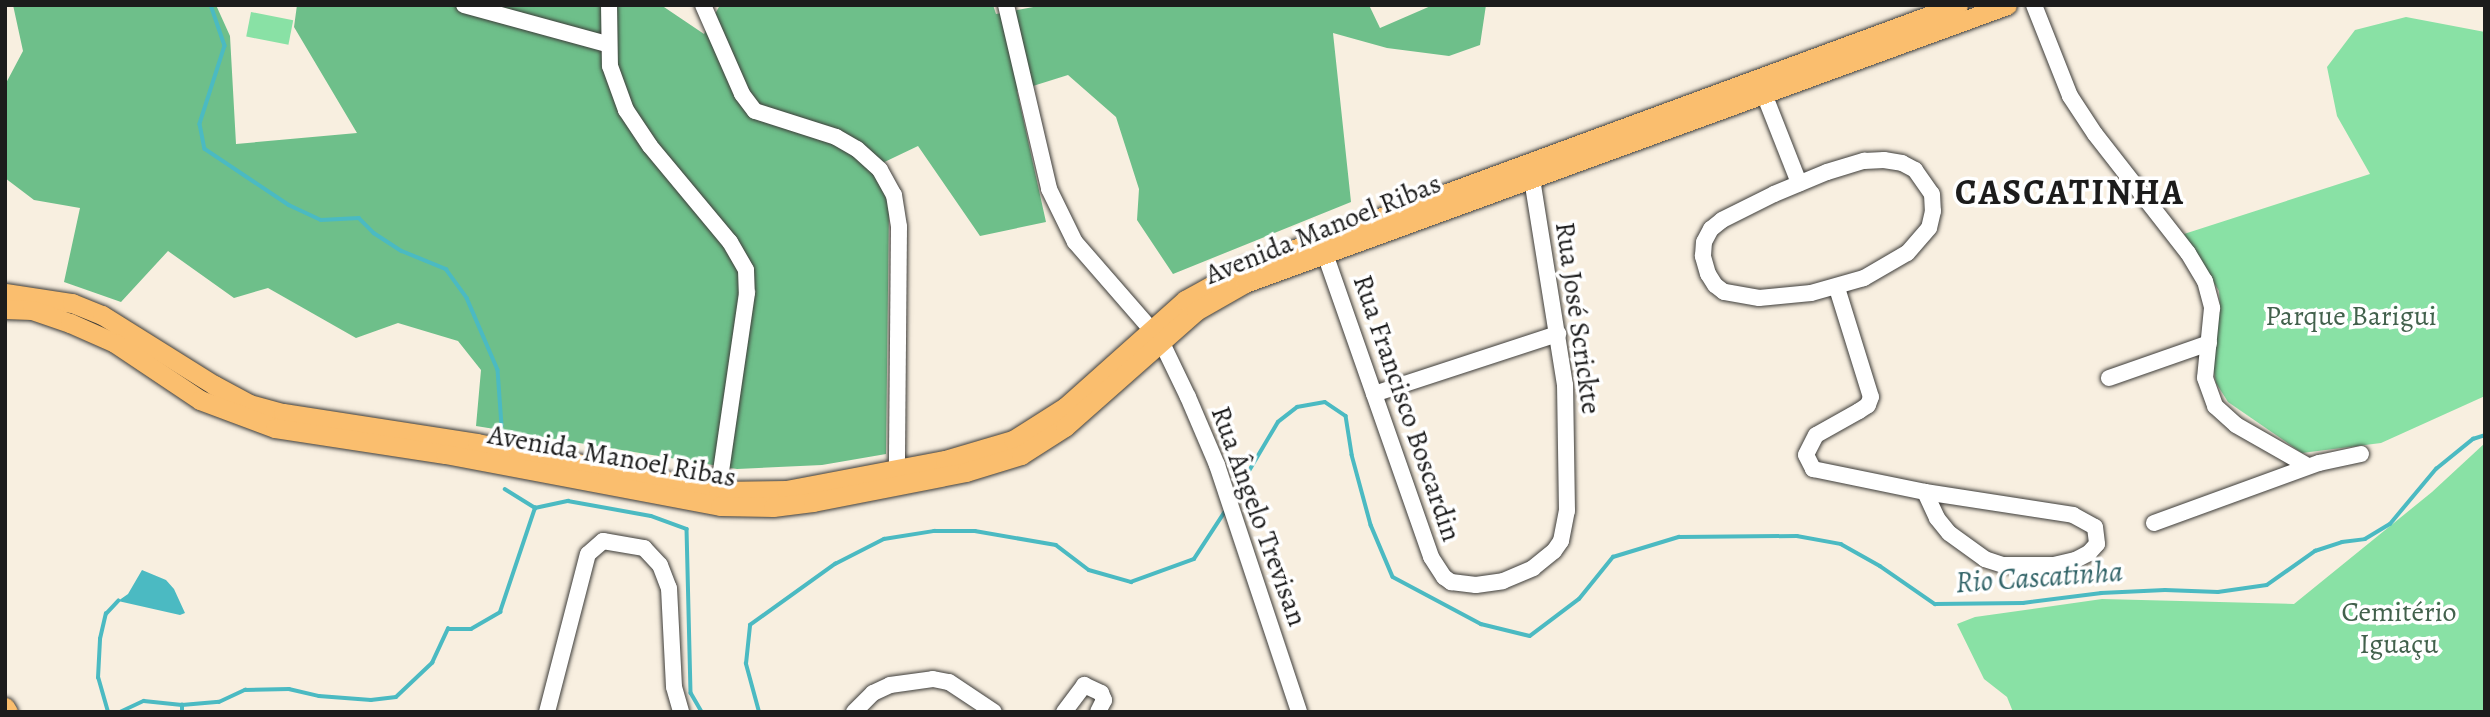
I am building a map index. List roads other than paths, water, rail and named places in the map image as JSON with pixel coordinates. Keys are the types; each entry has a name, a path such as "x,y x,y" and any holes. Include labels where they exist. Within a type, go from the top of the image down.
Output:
{"main road":[{"name":"Avenida Manoel Ribas","path":"719,499 897,470 983,451 1029,432 1156,335 1210,301 1265,275 1765,94 1958,5"},
{"name":"Avenida Manoel Ribas","path":"5,293 72,303 102,315 249,404 719,499 773,507 966,472 1021,454 1071,423 1156,335 1212,282 1298,246 1802,62 1932,17 2007,5"},
{"path":"1765,94 1765,88 1772,79 1802,62"},
{"path":"1701,117 1737,95 1739,85"},
{"path":"1532,178 1534,168 1552,153"},
{"path":"1503,189 1514,177 1515,167"},
{"path":"1325,254 1328,243 1360,224"},
{"path":"1265,275 1294,260 1300,252 1298,246"},
{"name":"Avenida Manoel Ribas","path":"5,309 32,310 115,343 200,400 234,415 275,428 460,448"},
{"path":"867,492 894,478 897,470"},
{"path":"5,707 8,712"}],"street":[{"path":"464,5 607,44"},
{"path":"609,5 607,44 617,90 637,128 730,242 746,270 747,293 719,499"},
{"name":"Rua Ângelo Trevisan","path":"1006,5 1041,159 1061,217 1092,263 1156,335 1200,424 1230,502 1299,712"},
{"path":"2034,5 2070,96 2095,134 2188,253 2205,281 2212,308 2205,378 2215,406 2236,425 2308,466"},
{"path":"704,6 742,94 755,111 836,137 857,149 880,170 894,195 899,226 897,470"},
{"path":"1765,94 1799,183"},
{"path":"1884,160 1902,163 1915,170 1932,194 1933,211 1929,228 1920,242 1886,267 1837,288 1759,298 1724,292 1707,274 1703,257 1704,242 1711,229 1747,207 1799,183 1849,165 1884,160"},
{"name":"Rua José Scrickte","path":"1444,577 1451,582 1476,585 1503,581 1533,568 1561,541 1567,511 1566,397 1532,178"},
{"name":"Rua Francisco Boscardin","path":"1325,254 1426,545 1444,577"},
{"path":"1837,288 1871,397 1868,405 1816,435 1805,455 1808,463 1822,472 1925,492 2073,515 2095,527 2097,544 2090,553 2064,562 2024,567 2003,565 1985,559 1949,533 1937,518 1925,492"},
{"path":"1374,394 1558,334"},
{"path":"2109,379 2209,342"},
{"path":"2154,523 2308,466 2361,454"},
{"path":"547,712 588,554 603,541 644,548 660,565 668,589 674,687 681,712"},
{"path":"854,712 873,693 890,685 933,679 948,682 995,712"},
{"path":"1064,712 1084,685 1101,694 1104,700 1098,712"}],"water":[{"path":"142,570 166,580 174,589 185,613 180,615 118,601 128,594"}],"waterway":[{"name":"Rio Cascatinha","path":"211,5 225,46 200,124 205,149 289,205 321,220 359,218 374,233 402,251 446,269 467,298 498,370 502,426"},
{"name":"Rio Cascatinha","path":"1236,493 1278,422 1297,407 1325,402 1346,416 1352,455 1371,525 1393,577 1481,624 1530,636 1579,599 1613,557 1679,537 1797,536 1841,544 1880,566 1935,604 2023,603 2101,593 2165,590 2218,592 2267,585 2315,551 2342,542 2365,539 2390,524 2436,469 2473,439 2485,435"},
{"name":"Rio Cascatinha","path":"505,489 535,508 568,501 651,516 687,529 691,693 702,712"},
{"path":"182,712 182,705 219,702 245,690 289,689 319,696 371,700 396,697 432,663 448,629 471,629 500,612 535,508"},
{"name":"Rio Cascatinha","path":"759,712 746,664 750,625 835,564 884,539 934,531 975,531 1056,545 1089,570 1131,582 1194,559 1224,513"},
{"path":"108,712 98,678 100,639 106,614 118,601"},
{"path":"120,712 144,701 182,705"}],"district":[{"name":"CASCATINHA","path":"2070,192"}],"park label":[{"name":"Parque Barigui","path":"2351,316"},
{"name":"Cemitério Iguaçu","path":"2399,628"}]}
